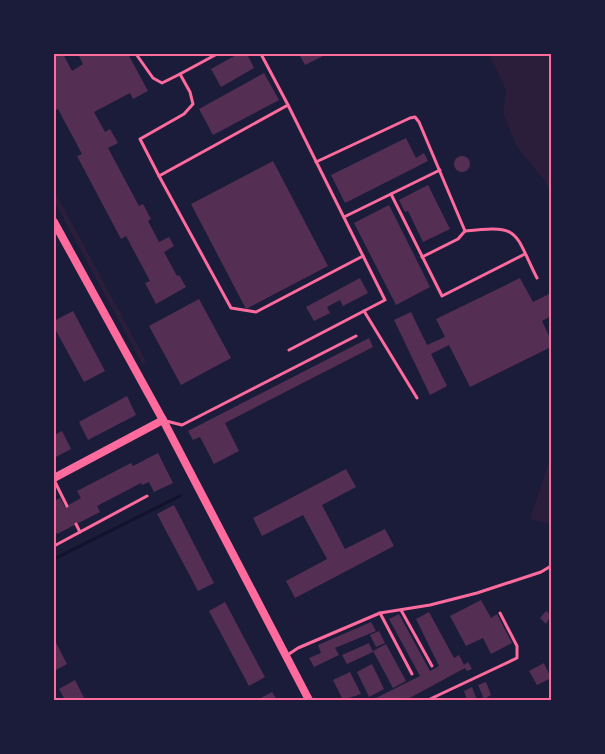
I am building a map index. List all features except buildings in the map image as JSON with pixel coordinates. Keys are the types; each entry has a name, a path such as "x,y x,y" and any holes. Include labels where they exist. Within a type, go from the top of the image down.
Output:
{"street":[{"path":"54,222 163,420 308,700"},
{"path":"54,479 163,420"}],"lane":[{"path":"136,54 153,78 162,84 217,54"},
{"path":"261,54 385,300 289,350"},
{"path":"180,74 190,92 192,104 184,114 140,139 232,308 256,312 363,256"},
{"path":"159,176 288,105"},
{"path":"316,162 415,117 419,122 465,231"},
{"path":"344,217 440,170"},
{"path":"390,194 442,296 524,254"},
{"path":"422,257 458,239 465,231 504,228 515,234 537,278"},
{"path":"364,311 417,398"},
{"path":"163,420 182,425 356,336"},
{"path":"54,479 67,506"},
{"path":"54,546 147,496"},
{"path":"76,524 80,532"},
{"path":"285,657 298,648 380,613 430,606 541,572 551,566"},
{"path":"401,610 432,666"},
{"path":"380,613 412,674"},
{"path":"428,700 517,658 517,646 500,613"}],"shaded area":[{"path":"489,54 551,54 551,194 545,181 517,147 503,113 506,90"},
{"path":"54,190 147,363 143,365 54,201"},
{"path":"551,456 551,524 530,519"}],"waterway":[{"path":"54,559 180,496"}]}
